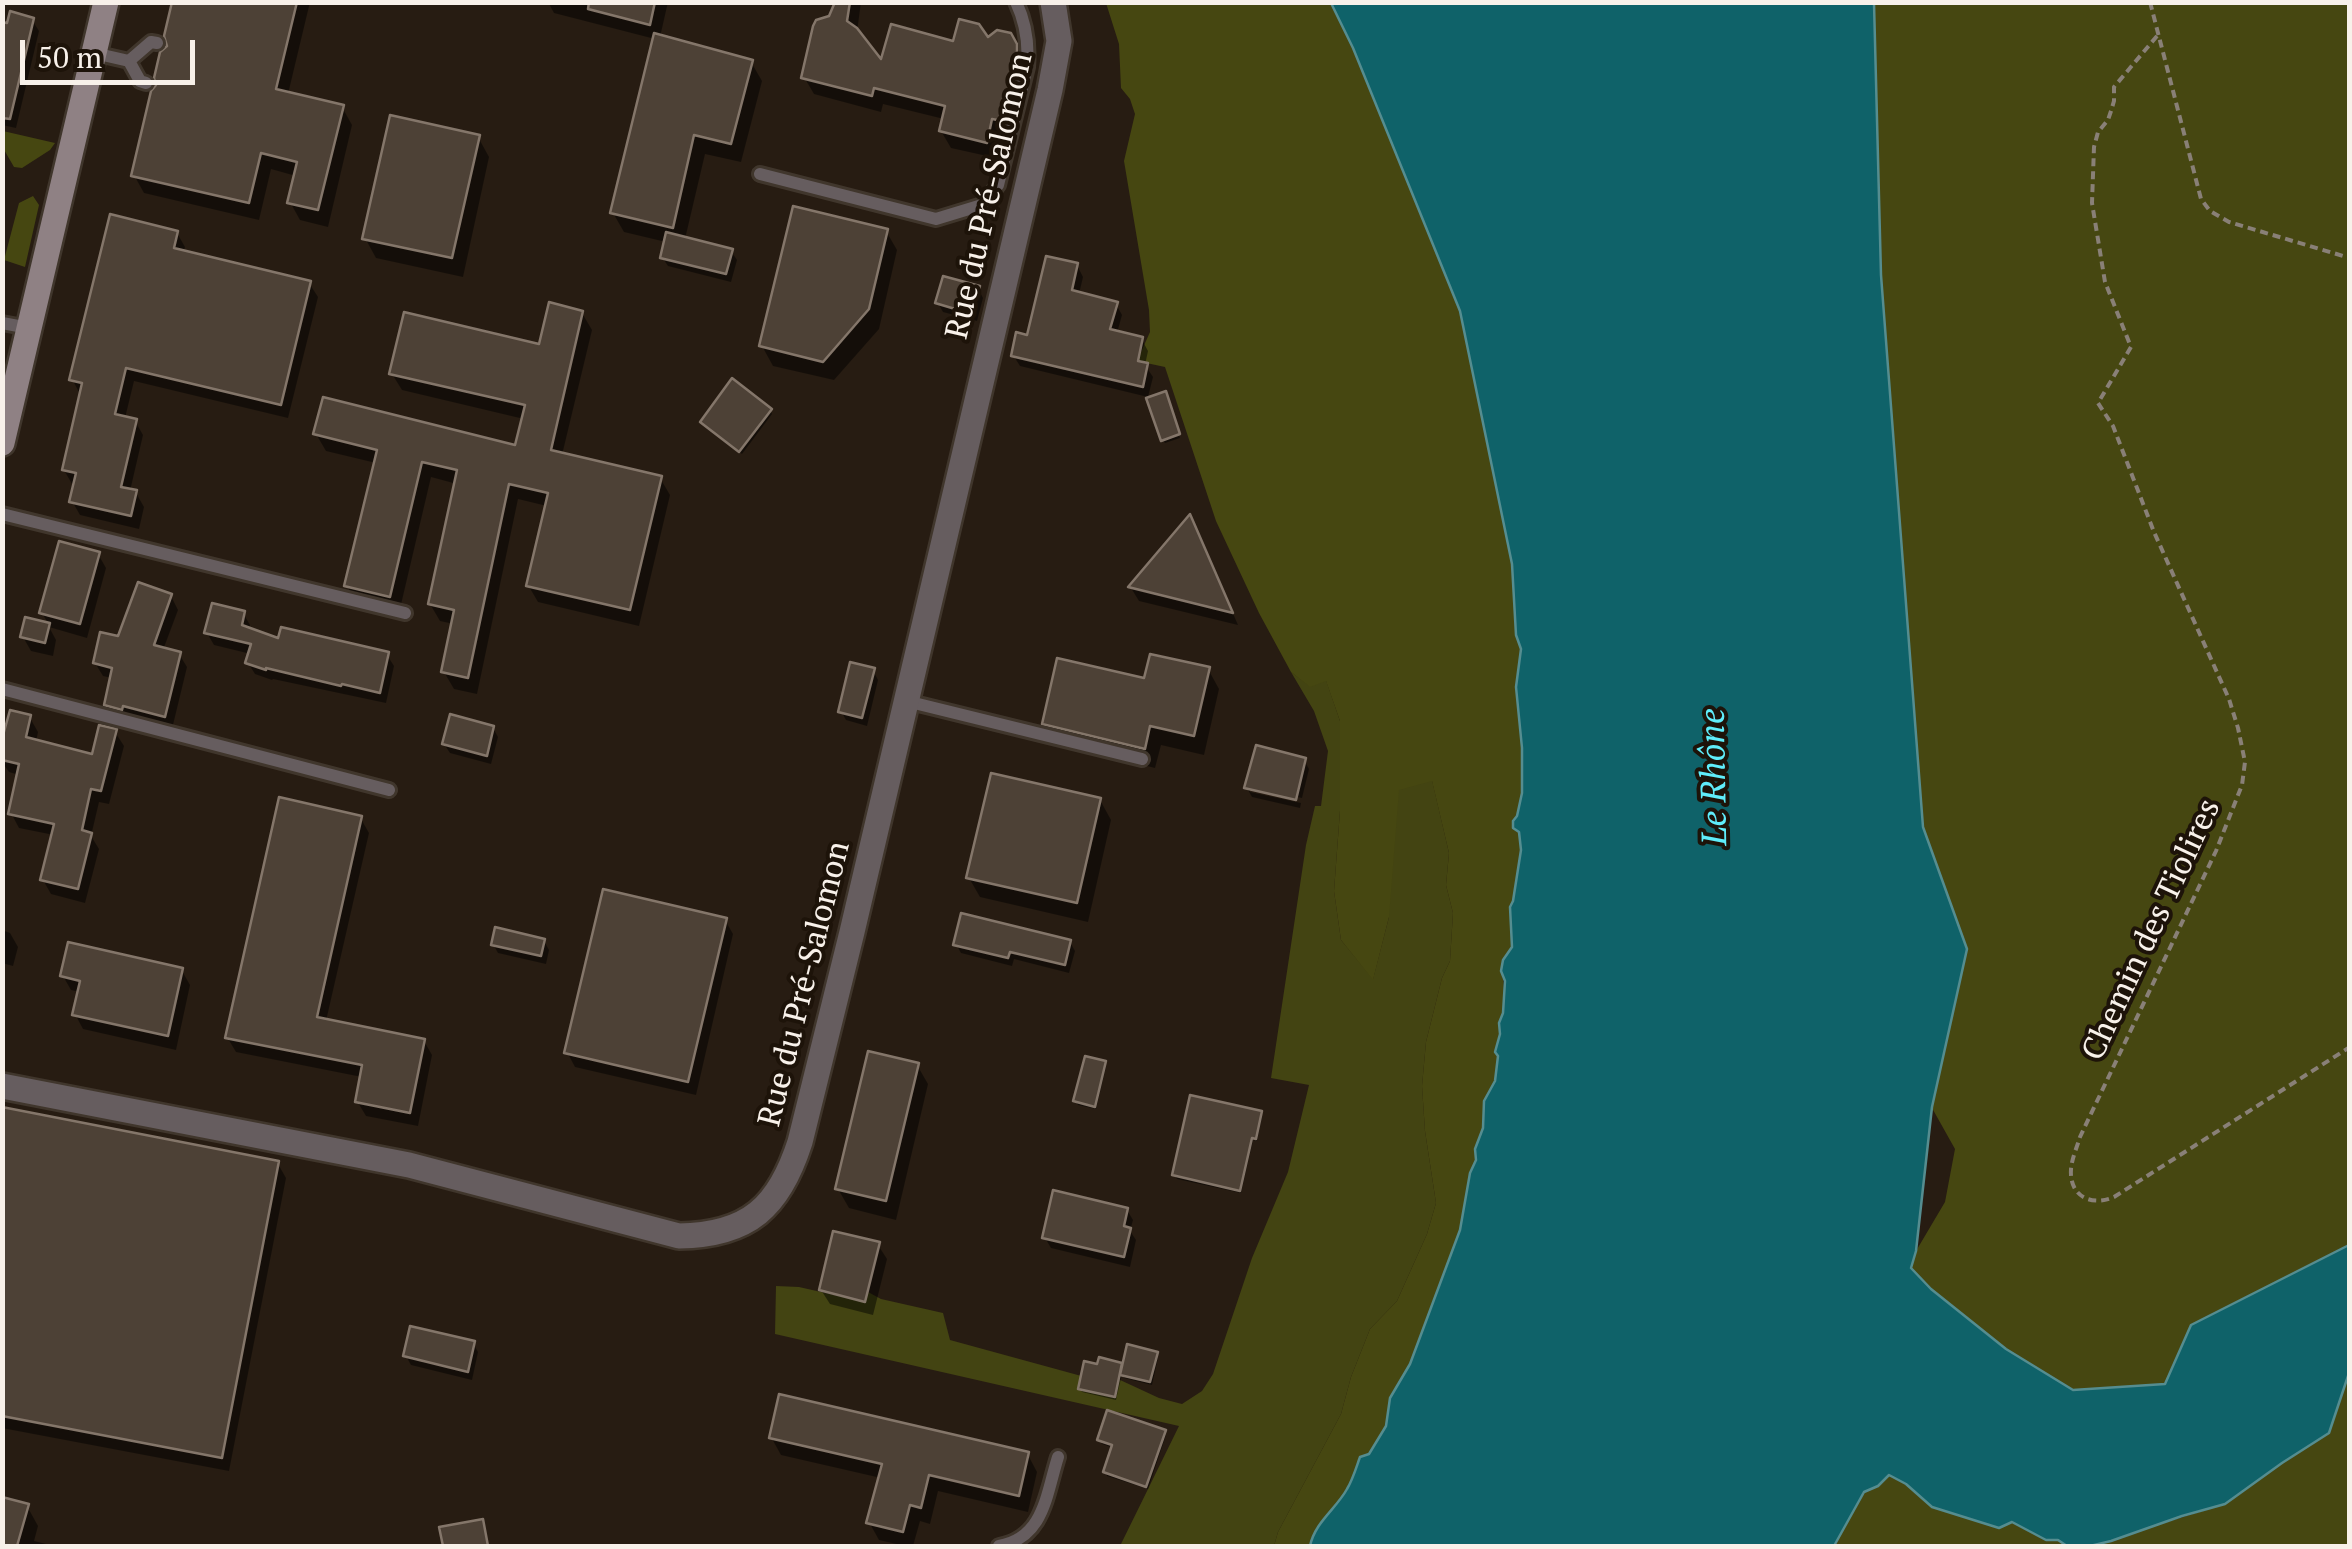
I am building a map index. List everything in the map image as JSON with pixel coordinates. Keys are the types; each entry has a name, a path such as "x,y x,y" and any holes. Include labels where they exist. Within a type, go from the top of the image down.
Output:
{"main road":[{"path":"2,443 106,2"}],"street":[{"name":"Rue du Pré-Salomon","path":"2,1086 409,1165 679,1236 714,1234 739,1226 764,1208 793,1165 852,932 1050,90 1058,40 1054,2"}],"lane":[{"path":"760,174 936,219 982,205 998,185 1027,67 1025,26 1016,2"},
{"path":"129,61 151,42 157,43"},
{"path":"94,53 129,61 140,81 146,83"},
{"path":"2,323 30,328"},
{"path":"2,514 404,613"},
{"path":"2,689 388,790"},
{"path":"906,701 1142,759"},
{"path":"999,1546 1020,1540 1038,1523 1058,1458"}],"path":[{"path":"2150,2 2201,199 2210,211 2229,222 2350,258"},
{"name":"Chemin des Tiolires","path":"2157,36 2114,87 2111,111 2094,147 2092,203 2104,282 2131,347 2098,403 2114,426 2154,532 2229,699 2245,762 2242,785 2216,851 2080,1138 2070,1173 2073,1185 2083,1198 2106,1201 2350,1048"}],"shaded area":[{"path":"1106,3 1331,3 1460,311 1512,564 1516,635 1521,649 1516,687 1522,748 1522,793 1517,816 1521,850 1510,907 1512,947 1501,971 1504,1000 1495,1051 1495,1081 1484,1101 1483,1128 1475,1149 1460,1230 1410,1364 1390,1398 1386,1426 1369,1454 1360,1458 1347,1489 1316,1530 1310,1546 1274,1546 1341,1414 1370,1329 1397,1301 1427,1234 1436,1203 1422,1086 1426,1042 1450,961 1453,913 1446,885 1449,853 1432,781 1399,790 1389,917 1373,980 1341,940 1334,891 1340,811 1340,721 1326,681 1310,687 1291,672 1216,521 1165,367 1137,361 1150,332 1124,161 1135,114 1121,88 1119,44"},
{"path":"1874,3 2349,3 2349,1245 2191,1325 2165,1384 2073,1390 2006,1349 1931,1289 1911,1268 1916,1251 1945,1202 1955,1149 1932,1108 1967,949 1923,827 1881,275"},
{"path":"3,131 55,143 22,168 14,167 3,148"},
{"path":"33,196 39,205 25,267 4,260 19,203"},
{"path":"1291,672 1310,686 1326,680 1340,721 1340,811 1334,891 1341,940 1373,979 1389,917 1381,754 1432,780 1449,853 1446,885 1453,913 1450,961 1426,1042 1422,1086 1436,1203 1427,1234 1397,1301 1370,1329 1341,1414 1274,1546 1120,1546 1179,1426 775,1334 776,1286 799,1287 865,1302 868,1292 881,1299 943,1313 950,1340 1096,1380 1096,1393 1115,1396 1118,1379 1182,1404 1202,1391 1213,1374 1252,1258 1288,1172 1309,1085 1271,1078 1306,845 1315,806 1321,806 1328,751 1314,711"},
{"path":"2349,1373 2349,1546 2090,1546 2225,1504 2329,1433"},
{"path":"1889,1475 1932,1507 2011,1522 2045,1540 2058,1540 2067,1546 1836,1546 1864,1492"}],"water":[{"name":"Le Rhône","path":"1331,3 1874,3 1881,275 1923,827 1967,949 1932,1107 1911,1268 1931,1289 2006,1349 2073,1390 2165,1384 2191,1325 2349,1245 2349,1373 2329,1433 2225,1504 2111,1541 2067,1546 2012,1522 1999,1528 1932,1507 1889,1475 1864,1492 1834,1546 1310,1546 1316,1530 1347,1489 1360,1457 1369,1454 1386,1426 1390,1398 1410,1364 1460,1230 1475,1149 1483,1128 1484,1101 1495,1081 1505,981 1501,971 1512,947 1510,907 1521,850 1513,821 1522,793 1516,687 1521,649 1516,635 1512,564 1460,311"}],"building":[{"path":"172,2 297,2 276,89 344,105 318,210 287,203 297,162 261,153 249,203 131,176 151,91 156,85 160,52 167,46 164,36"},
{"path":"589,2 655,2 650,25 588,9"},
{"path":"835,2 850,2 847,21 881,59 891,24 953,41 959,19 979,24 988,37 997,30 1011,33 1017,44 1017,61 1003,121 992,119 987,143 939,131 945,106 874,88 872,96 801,78 813,26 816,20 829,16"},
{"path":"10,11 34,18 10,119 2,118 2,22 7,23"},
{"path":"654,33 753,60 731,144 694,135 673,228 610,213"},
{"path":"390,115 480,135 452,258 362,239"},
{"path":"793,206 888,229 869,309 823,362 759,346"},
{"path":"110,214 178,231 174,248 311,281 281,405 126,368 115,414 137,419 121,487 137,490 131,516 69,502 76,473 62,470 82,383 69,380"},
{"path":"666,232 733,249 726,274 660,258"},
{"path":"1046,256 1078,263 1072,290 1118,302 1110,329 1143,337 1138,361 1148,363 1143,387 1011,356 1016,332 1027,335"},
{"path":"943,276 980,286 972,314 935,303"},
{"path":"549,302 583,311 551,450 662,476 630,610 526,586 548,493 509,484 468,678 441,672 454,610 428,604 457,470 422,462 390,597 344,586 377,450 313,434 323,397 515,445 525,405 389,374 404,312 539,344"},
{"path":"732,378 772,409 739,452 700,422"},
{"path":"1166,391 1180,434 1161,441 1146,398"},
{"path":"1190,514 1233,613 1128,587"},
{"path":"59,541 100,552 80,624 39,613"},
{"path":"138,582 172,594 154,645 181,652 165,717 104,705 112,668 93,663 100,632 118,636"},
{"path":"212,603 245,611 242,625 278,638 281,627 389,652 380,693 245,663 251,644 204,633"},
{"path":"25,617 50,623 45,643 20,637"},
{"path":"1150,654 1210,667 1194,736 1150,726 1145,749 1042,724 1057,658 1144,678"},
{"path":"850,662 875,668 862,718 838,712"},
{"path":"10,710 31,715 26,737 92,754 99,725 117,729 101,791 91,789 82,830 92,833 78,889 40,880 54,824 8,814 19,764 2,760 2,739"},
{"path":"450,714 494,726 487,756 442,744"},
{"path":"1256,745 1306,758 1296,800 1244,788"},
{"path":"991,773 1101,798 1077,903 966,878"},
{"path":"279,797 362,816 317,1017 425,1039 410,1113 355,1102 362,1065 225,1038"},
{"path":"603,889 727,918 688,1082 564,1053"},
{"path":"961,913 1071,940 1065,965 1010,952 1008,958 953,945"},
{"path":"495,927 545,939 541,956 491,945"},
{"path":"68,942 183,968 168,1036 72,1015 80,981 60,976"},
{"path":"868,1051 919,1063 886,1201 835,1189"},
{"path":"1085,1056 1106,1061 1095,1107 1073,1101"},
{"path":"1190,1095 1262,1111 1240,1191 1172,1175"},
{"path":"2,1107 279,1161 222,1458 2,1416"},
{"path":"1053,1190 1128,1208 1124,1226 1131,1228 1124,1257 1042,1238"},
{"path":"833,1231 880,1242 865,1302 819,1290"},
{"path":"410,1326 475,1341 468,1372 403,1356"},
{"path":"1127,1344 1158,1352 1150,1382 1120,1375"},
{"path":"1099,1357 1122,1363 1115,1397 1078,1389 1084,1361 1097,1364"},
{"path":"779,1394 1029,1452 1019,1496 929,1475 921,1508 910,1505 903,1532 866,1523 882,1464 769,1438"},
{"path":"1107,1410 1166,1430 1146,1487 1103,1472 1112,1445 1097,1440"},
{"path":"2,1497 29,1504 17,1546 2,1546"},
{"path":"483,1519 488,1546 443,1546 439,1527"}]}
